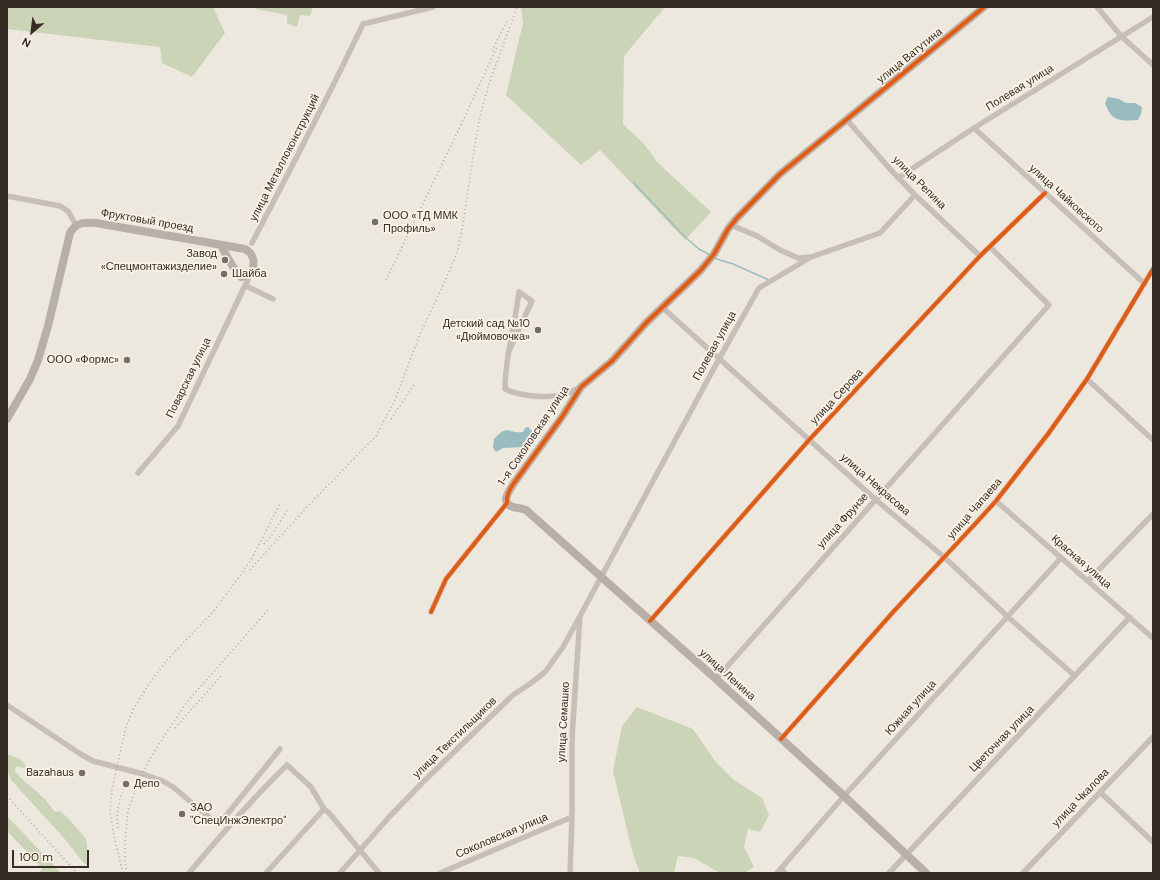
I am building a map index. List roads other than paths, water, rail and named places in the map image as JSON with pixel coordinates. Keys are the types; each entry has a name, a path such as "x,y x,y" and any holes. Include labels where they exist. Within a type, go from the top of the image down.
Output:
{"street":[{"name":"улица Металлоконструкций","path":"252,243 335,83 363,24 433,7"},
{"name":"улица Ватутина","path":"731,225 736,218 780,174 984,7"},
{"path":"1097,7 1121,36 1153,66"},
{"name":"Полевая улица","path":"898,178 974,128 1153,17"},
{"name":"улица Репина","path":"847,120 898,178 980,256"},
{"name":"улица Чайковского","path":"974,128 1145,284"},
{"name":"улица Серова","path":"650,621 808,440 980,256 1044,192"},
{"path":"7,196 60,206 68,211 76,225 70,233 48,326 38,360 30,379 7,419"},
{"name":"Полевая улица","path":"602,577 719,359 759,288 811,257 880,233 918,198"},
{"name":"Фруктовый проезд","path":"76,225 86,222 96,222 239,247"},
{"path":"731,225 757,236 780,250 798,258 811,257"},
{"name":"1-я Соколовская улица","path":"432,612 446,579 506,503 508,493 514,483 562,417 581,387 612,361 646,323 700,271 713,256 731,225"},
{"path":"226,255 231,250 252,243 254,261 252,272 244,282"},
{"path":"221,245 233,268 244,282 273,299"},
{"path":"239,247 249,251 253,256"},
{"name":"улица Фрунзе","path":"716,679 1049,304 990,247"},
{"name":"улица Чапаева","path":"781,739 894,611 996,501 1048,434 1087,379 1153,269"},
{"name":"Поварская улица","path":"138,473 178,426 217,344 244,282"},
{"path":"508,353 532,301 519,292 508,353 505,389 513,392 552,396 564,394 581,387"},
{"name":"улица Некрасова","path":"663,308 808,440 944,557 1008,617 1075,676"},
{"path":"1087,379 1153,440"},
{"name":"Красная улица","path":"996,501 1153,638"},
{"name":"улица Ленина","path":"506,503 511,507 526,510 716,679 926,873"},
{"path":"1088,582 1153,514"},
{"name":"Южная улица","path":"781,872 844,796 1062,558"},
{"name":"улица Семашко","path":"570,873 572,738 580,616 602,577"},
{"name":"улица Текстильщиков","path":"340,873 395,811 464,741 513,695 545,672 563,647 580,616"},
{"name":"Цветочная улица","path":"889,873 1130,617"},
{"path":"7,705 82,756 163,781 173,787 215,822 220,823 280,749"},
{"name":"улица Чкалова","path":"1023,873 1153,737"},
{"path":"189,873 232,823 287,765 311,787 324,809 330,813 379,873"},
{"path":"1100,792 1153,842"},
{"path":"266,873 324,809"},
{"name":"Соколовская улица","path":"440,873 572,817"}],"water":[{"path":"1108,97 1119,99 1126,103 1135,103 1142,107 1138,120 1121,120 1110,114 1105,103"},
{"path":"528,427 534,433 532,441 524,447 503,448 496,452 493,448 494,439 502,431 508,430 523,432 525,428"}],"waterway":[{"path":"634,183 685,237 699,249 710,255"},
{"path":"715,258 733,264 769,280"}],"railway":[{"path":"376,436 395,400 420,334 457,253 480,116 489,84 517,7"},
{"path":"492,51 508,19"},
{"path":"386,280 497,47"},
{"path":"391,419 415,383"},
{"path":"250,570 306,508 379,433"},
{"path":"123,873 114,837 110,811 112,790 126,726 133,710 149,684 166,661 212,613 251,560 280,504"},
{"path":"264,544 271,536 288,509"},
{"path":"126,869 125,843 128,810 150,759 187,702 268,610"},
{"path":"175,728 221,676"},
{"path":"118,828 117,819 119,801 122,792"},
{"path":"7,796 77,873"}],"place":[{"name":"ООО «ТД ММК Профиль»","path":"375,222"},
{"name":"Завод «Спецмонтажизделие»","path":"225,260"},
{"name":"Шайба","path":"224,274"},
{"name":"Детский сад №10 «Дюймовочка»","path":"538,330"},
{"name":"ООО «Формс»","path":"127,360"},
{"name":"Bazahaus","path":"82,773"},
{"name":"Депо","path":"126,784"},
{"name":"ЗАО \"СпецИнжЭлектро\"","path":"182,814"}]}
